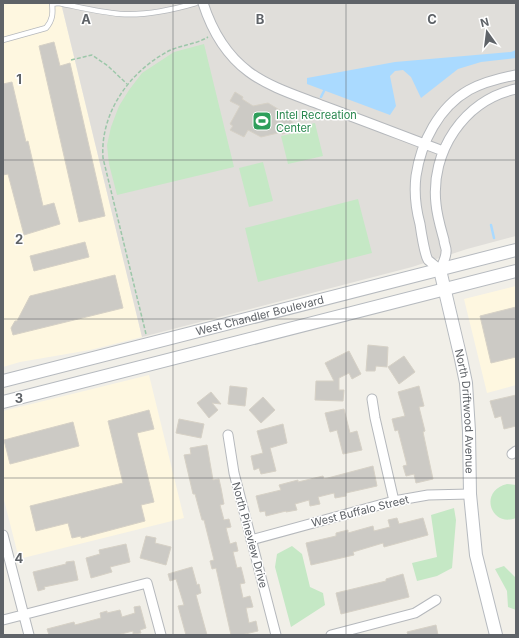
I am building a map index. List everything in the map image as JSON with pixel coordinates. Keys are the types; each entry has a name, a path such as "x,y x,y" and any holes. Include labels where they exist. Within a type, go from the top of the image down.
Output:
{"main road":[{"name":"West Chandler Boulevard","path":"3,381 516,250"},
{"name":"North Driftwood Avenue","path":"440,270 467,390 470,494 476,555 496,635"},
{"name":"West Chandler Boulevard","path":"3,402 516,271"}],"street":[{"path":"203,3 215,33 224,47 250,73 265,82 303,98 443,151"},
{"path":"516,75 484,83 469,90 437,120 425,144 416,176 416,203 427,259 440,270 446,252 436,206 435,192 443,151 455,129 471,111 494,97 516,89"},
{"path":"372,398 375,418 394,501"},
{"name":"North Pineview Drive","path":"228,435 234,473 276,635"},
{"name":"West Buffalo Street","path":"251,540 394,501 428,495 470,494"},
{"path":"3,535 29,635"},
{"path":"3,620 147,583 161,635"},
{"path":"331,635 414,613 436,600"}],"lane":[{"path":"3,40 46,28 51,23 52,3 104,12 131,14 159,12 196,3"}],"path":[{"path":"148,345 103,153 109,116 127,84 142,70 166,52 201,41 215,33"},
{"path":"71,60 92,55 108,66 127,84"}],"shaded area":[{"path":"3,3 61,3 142,337 90,350 20,362 3,367"},
{"path":"61,3 516,3 516,236 467,249 412,267 142,337"},
{"path":"516,286 516,385 487,393 464,299"},
{"path":"149,375 184,518 19,559 3,496 3,411"}],"green space":[{"path":"204,44 234,167 117,195 109,164 107,145 111,127 119,106 142,73 174,52"},
{"path":"315,123 323,156 288,164 281,136 295,133 294,128"},
{"path":"263,162 273,201 249,207 239,168"},
{"path":"358,199 372,253 258,282 245,228"},
{"path":"507,484 516,485 516,518 507,520 500,518 495,513 491,507 491,500 493,494 498,488"},
{"path":"454,508 456,520 452,568 437,576 417,581 412,563 437,557 431,515"},
{"path":"292,546 302,554 310,587 323,593 325,605 291,627 275,567 277,554"},
{"path":"504,566 516,578 516,610 508,607 507,591 495,569"}],"water":[{"path":"516,50 516,58 481,62 458,69 421,98 411,77 403,70 395,71 390,76 396,106 390,115 307,84 307,78 395,62 511,52"}],"building":[{"path":"54,42 60,66 70,63 105,216 79,222 39,46"},
{"path":"12,82 26,142 28,141 43,206 54,203 60,224 24,235 8,174 3,175 3,84"},
{"name":"Intel Recreation Center","path":"235,92 243,97 242,99 253,106 268,103 291,117 294,131 261,137 248,130 244,137 230,130 233,126 230,124 240,106 230,101"},
{"path":"85,242 89,257 34,271 30,256"},
{"path":"115,275 123,308 13,335 11,328 15,321 17,321 30,296"},
{"path":"516,307 516,357 491,363 480,316"},
{"path":"368,345 388,347 387,367 376,366 375,371 366,371"},
{"path":"349,351 361,374 352,379 349,373 339,378 339,390 344,390 343,401 315,400 316,381 334,381 325,363"},
{"path":"404,356 415,372 399,384 388,367"},
{"path":"230,386 247,388 245,406 228,404"},
{"path":"419,386 424,406 419,407 425,431 423,432 433,479 416,483 414,474 406,476 403,466 407,465 398,430 395,431 392,419 405,416 398,392"},
{"path":"211,392 221,404 212,403 218,410 209,418 197,403"},
{"path":"516,395 516,426 504,429 501,416 495,418 490,401"},
{"path":"263,397 275,410 261,423 249,410"},
{"path":"344,409 350,433 357,431 362,450 343,454 337,430 330,432 325,413"},
{"path":"149,410 154,429 137,433 154,502 141,505 145,521 81,538 81,536 72,538 68,523 36,531 30,506 123,483 108,421"},
{"path":"179,419 204,424 201,438 176,433"},
{"path":"73,422 79,446 10,464 4,440"},
{"path":"283,424 287,443 270,448 276,471 261,474 259,468 254,470 251,456 263,453 257,431"},
{"path":"207,445 213,480 219,479 224,504 220,505 224,520 229,519 231,527 226,528 230,544 236,542 238,551 233,552 237,568 241,567 245,583 240,584 243,598 250,596 253,607 246,608 249,623 256,621 258,631 241,635 231,635 216,568 212,569 210,561 214,560 204,520 202,520 195,494 193,494 184,455 191,454 190,448"},
{"path":"373,466 377,486 346,493 346,496 335,498 334,493 318,497 320,504 310,506 309,500 295,504 297,510 266,516 265,511 260,512 256,496 281,490 279,485 323,476 324,479"},
{"path":"397,518 399,524 423,518 428,535 384,547 383,543 353,552 354,555 311,565 306,543 336,536 336,533 348,530 348,533 373,526 374,531 390,527 388,520"},
{"path":"146,536 156,538 155,543 171,547 166,565 140,558"},
{"path":"126,544 130,562 110,567 112,572 91,578 86,558 100,554 99,550"},
{"path":"74,561 78,580 44,587 45,589 38,591 33,572"},
{"path":"192,567 201,593 196,595 207,635 186,635 178,606 184,605 176,579 170,581 168,574"},
{"path":"403,574 409,597 341,614 336,593 386,581 386,579"},
{"path":"140,606 146,628 140,630 141,633 133,634 133,631 117,635 49,635 47,629 74,622 75,625 101,618 100,613 107,611 107,613 120,610 122,617 135,613 134,607"},
{"path":"436,625 438,635 408,635 407,632"}],"waterway":[{"path":"321,97 324,91"},
{"path":"491,225 494,238"}],"place":[{"name":"Intel Recreation Center","path":"262,121"}]}
